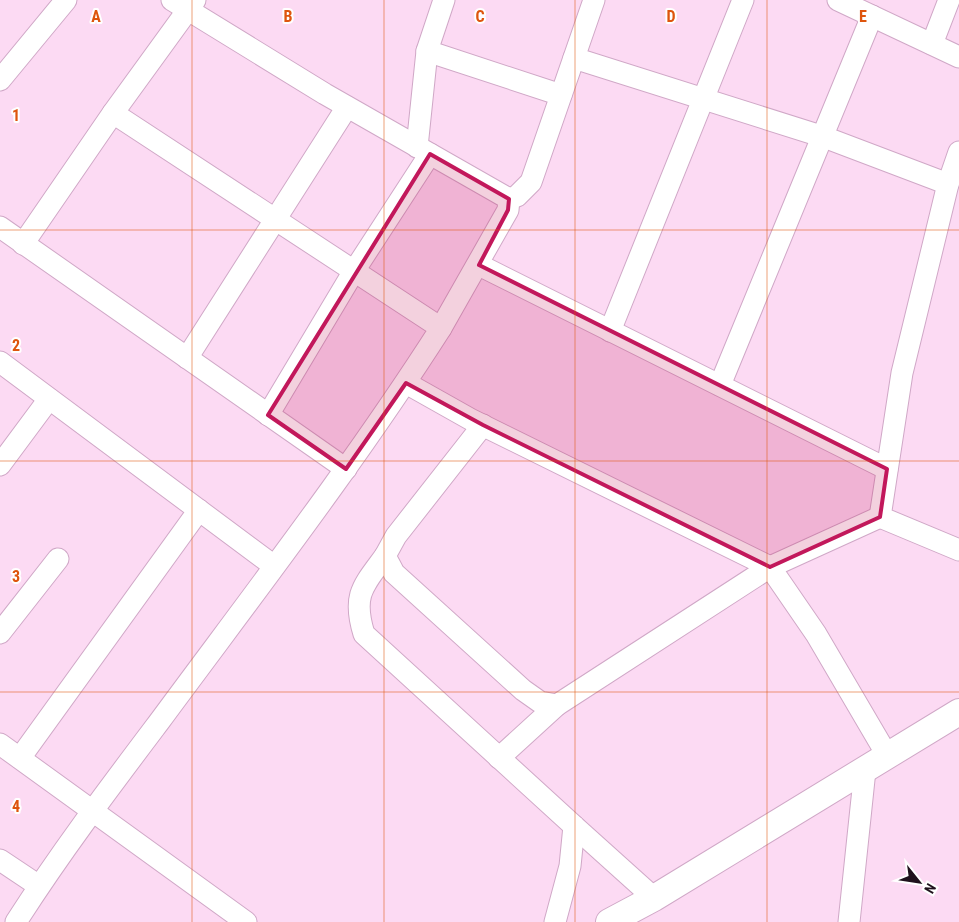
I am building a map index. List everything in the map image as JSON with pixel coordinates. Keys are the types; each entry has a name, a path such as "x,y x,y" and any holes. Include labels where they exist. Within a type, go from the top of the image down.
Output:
{"street":[{"path":"0,80 66,0"},
{"path":"268,415 424,151 427,52 444,0"},
{"path":"610,331 743,0"},
{"path":"838,0 959,57"},
{"path":"932,44 949,0"},
{"path":"509,199 517,196 531,182 574,58 591,1"},
{"path":"346,469 187,358 8,237 113,113 184,4 348,107 509,199"},
{"path":"720,385 824,137 872,16"},
{"path":"427,52 561,95"},
{"path":"574,58 824,137 948,184"},
{"path":"187,358 348,107"},
{"path":"113,113 441,328"},
{"path":"880,516 902,373 948,184 959,152"},
{"path":"16,922 92,811 346,469 406,383 479,265 508,210 509,199"},
{"path":"479,265 888,469"},
{"path":"0,362 274,566"},
{"path":"406,383 483,425 770,567 816,634 887,755"},
{"path":"0,465 49,399"},
{"path":"483,425 396,536 385,556 361,589 358,614 364,634 654,898"},
{"path":"20,758 199,510"},
{"path":"500,758 557,705 770,567 880,516 959,550"},
{"path":"385,556 394,573 524,690 540,702 557,705"},
{"path":"0,633 58,559"},
{"path":"609,922 654,898 959,712"},
{"path":"0,744 246,922"},
{"path":"849,922 865,770"},
{"path":"555,922 570,866 574,826"},
{"path":"0,860 39,886"}],"highlighted area":[{"path":"430,154 509,199 508,210 479,265 887,469 880,517 770,567 483,425 406,383 346,469 268,415"}]}
